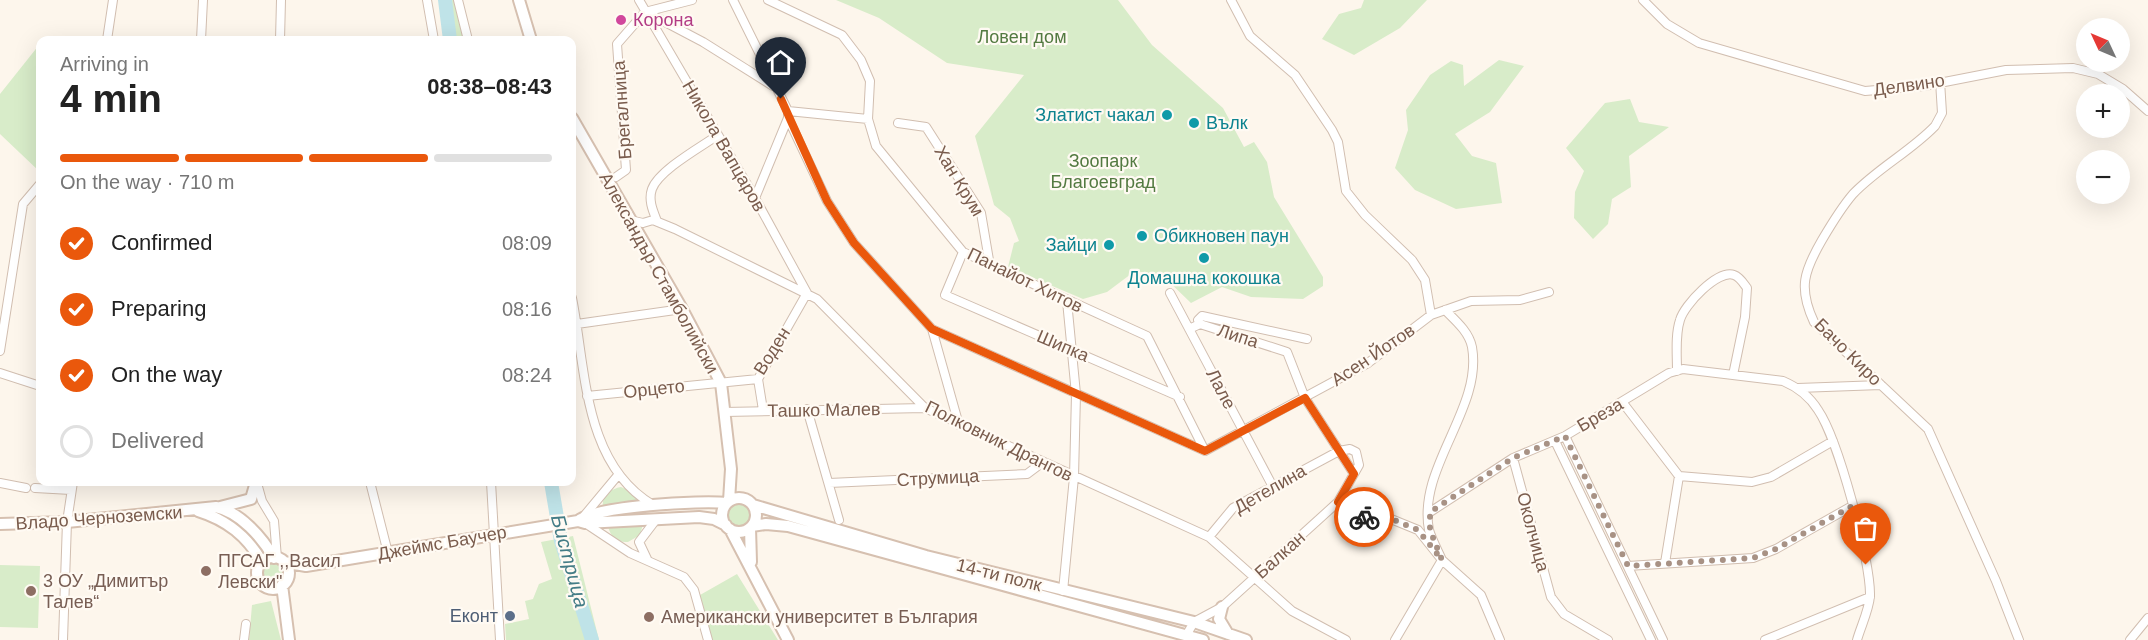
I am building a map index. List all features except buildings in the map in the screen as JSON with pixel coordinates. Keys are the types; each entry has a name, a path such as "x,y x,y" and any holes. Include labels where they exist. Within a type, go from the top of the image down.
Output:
{"street":[{"path":"108,36 113,0"},
{"path":"201,36 202,0"},
{"path":"280,36 281,0"},
{"path":"427,0 433,36"},
{"path":"458,0 467,36"},
{"path":"519,0 530,36"},
{"name":"Никола Вапцаров","path":"639,0 755,198 807,293"},
{"path":"645,12 692,0"},
{"path":"733,0 827,201 854,243 932,329 1205,451"},
{"name":"Панайот Хитов","path":"768,0 842,35 861,60 870,81 868,118 876,146 963,252 1147,336 1180,397 1205,451"},
{"path":"1231,0 1250,36 1295,75 1332,129 1338,142 1346,191 1365,215 1413,260 1425,280 1431,315"},
{"name":"Делвино","path":"1644,0 1667,24 1699,43 1866,91 1924,86 1940,81 2006,70 2073,68 2098,74 2123,89 2148,111"},
{"path":"645,12 703,42 775,87"},
{"name":"Брегалница","path":"616,177 626,170 617,44 645,12"},
{"name":"Бачо Киро","path":"1940,81 1942,113 1935,126 1854,192 1839,211 1804,276 1806,305 1814,322 1928,429 1996,581 2019,640"},
{"path":"788,114 868,118"},
{"path":"755,198 788,114"},
{"name":"Хан Крум","path":"898,123 926,127 954,168 981,213 990,266"},
{"name":"Александър Стамболийски","path":"576,125 682,309 721,382 731,469 728,502"},
{"path":"657,221 651,206 652,189 662,176 718,135"},
{"path":"0,351 22,204 36,188"},
{"name":"Полковник Дрангов","path":"630,220 643,223 657,221 807,293 829,310 925,408 958,425 1209,537 1292,611 1347,640"},
{"name":"Шипка","path":"963,252 945,295 1180,397"},
{"path":"1733,375 1745,317 1747,288 1734,275 1726,274 1706,287 1684,310 1678,334 1677,370 1783,381 1798,388 1818,409 1833,441 1860,531 1870,597 1857,640"},
{"name":"Асен Йотов","path":"1205,451 1368,363 1431,315 1471,301 1520,300 1549,292"},
{"name":"Воден","path":"721,382 758,379 807,293"},
{"name":"Лале","path":"1170,294 1272,485"},
{"path":"1063,591 1074,477 1076,393 1067,301"},
{"path":"577,324 682,309"},
{"path":"1442,560 1430,530 1431,486 1468,391 1472,365 1472,346 1462,327 1445,310"},
{"path":"1200,324 1198,320 1202,316 1307,339"},
{"path":"576,319 588,396 601,440 619,474 654,506"},
{"name":"Липа","path":"1189,329 1200,324 1287,352 1305,398"},
{"path":"932,329 958,425"},
{"name":"Бреза","path":"1430,512 1513,458 1565,436 1677,370"},
{"path":"0,374 36,385"},
{"path":"758,379 763,410"},
{"name":"Орцето","path":"588,396 721,382"},
{"path":"1798,388 1881,385"},
{"path":"1305,398 1339,451 1354,474 1359,465 1356,452 1350,449 1339,451"},
{"path":"1623,403 1679,476 1665,563"},
{"name":"Ташко Малев","path":"724,412 925,408"},
{"path":"807,409 839,520"},
{"path":"1565,436 1663,640"},
{"path":"1555,441 1651,640"},
{"path":"1679,476 1752,482 1771,477 1833,441"},
{"name":"Детелина","path":"1209,537 1233,508 1339,451"},
{"name":"Околчица","path":"1513,458 1551,597 1564,614 1608,640"},
{"name":"Струмица","path":"829,483 1028,474 1043,462"},
{"name":"Александър Стамболийски","path":"731,469 749,502"},
{"path":"619,474 582,520 616,544 675,572 690,584 708,640"},
{"name":"Балкан","path":"1194,622 1222,607 1338,502 1354,474"},
{"path":"0,483 31,488 72,486 67,522 63,640"},
{"path":"604,491 622,484 635,491"},
{"name":"Владо Черноземски","path":"0,525 198,511 251,499 255,486"},
{"path":"257,486 262,501 274,521 278,559"},
{"path":"371,486 387,553"},
{"path":"491,486 500,640"},
{"path":"604,491 602,517 616,544"},
{"path":"754,577 749,554 751,527 756,517 749,502 736,498 728,502 722,514 754,577 788,640"},
{"name":"Джеймс Баучер","path":"306,566 602,517 654,506 713,501 728,502"},
{"name":"14-ти полк","path":"749,502 926,556 1194,622 1246,640"},
{"path":"1338,502 1358,517 1392,519 1418,530 1442,560 1481,595 1500,640"},
{"path":"1628,566 1753,558 1776,549 1852,506"},
{"path":"216,507 238,517 288,569 285,582 284,615 289,640"},
{"path":"198,511 224,520 232,526 255,550 262,562"},
{"name":"Джеймс Баучер","path":"602,517 655,521 699,516 714,519 728,527"},
{"path":"616,544 632,544 640,539 655,521"},
{"name":"14-ти полк","path":"751,527 766,524 788,526 936,568 1188,634 1203,640"},
{"path":"728,527 740,532 751,527"},
{"path":"640,539 640,548 650,562"},
{"path":"262,562 278,559 306,566"},
{"path":"1395,640 1442,560"},
{"path":"262,562 258,570 259,580 270,589 284,615"},
{"path":"270,589 285,582 306,566"},
{"path":"1765,640 1870,597"},
{"path":"1222,607 1219,618 1228,634"},
{"path":"2130,640 2148,618"},
{"path":"1188,634 1194,622"},
{"path":"244,640 246,624"}],"green space":[{"path":"447,0 457,0 461,7 464,36 446,36"},
{"name":"Зоопарк Благоевград","path":"836,0 1118,0 1152,45 1223,108 1244,147 1254,142 1267,162 1274,197 1323,277 1323,286 1303,299 1251,297 1222,287 1191,303 1163,276 1135,271 1107,292 1083,299 1008,267 1014,243 1019,241 1010,218 994,205 975,136 1024,75 947,63 879,18"},
{"path":"1364,0 1427,0 1400,28 1354,55 1322,39 1339,14 1361,8"},
{"path":"36,49 36,168 0,134 0,94"},
{"path":"1499,60 1524,66 1490,112 1455,134 1472,156 1496,163 1502,203 1456,209 1415,190 1395,168 1408,130 1406,110 1430,75 1451,61 1463,65 1464,86"},
{"path":"1630,99 1639,122 1669,127 1629,156 1631,187 1612,199 1608,224 1593,239 1574,218 1575,192 1584,171 1566,148 1605,103"},
{"path":"621,487 634,493 638,502 603,508 603,500 607,494"},
{"path":"739,502 748,506 752,515 748,524 739,528 730,524 726,515 730,506"},
{"path":"643,524 640,535 628,542 615,538 608,526"},
{"path":"573,536 599,640 506,640 505,624 529,619 525,601 533,599 539,584 552,579 541,542"},
{"path":"273,560 282,564 286,573 282,582 273,586 264,582 260,573 264,564"},
{"path":"0,565 40,566 38,628 0,627"},
{"path":"737,574 778,640 712,640 700,595"},
{"path":"271,601 281,640 249,640 252,605"}],"waterway":[{"name":"Бистрица","path":"445,0 450,36"},
{"name":"Бистрица","path":"552,486 561,541 592,640"}],"way so far":[{"path":"1364,517 1392,519 1418,530 1430,548 1442,560 1430,530 1430,512 1513,458 1565,436 1628,566 1753,558 1776,549 1852,506 1860,531 1866,565"}],"place":[{"name":"Корона","path":"621,20"},
{"name":"Златист чакал","path":"1167,115"},
{"name":"Вълк","path":"1194,123"},
{"name":"Обикновен паун","path":"1142,236"},
{"name":"Зайци","path":"1109,245"},
{"name":"Домашна кокошка","path":"1204,258"},
{"name":"ПГСАГ ,,Васил Левски\"","path":"206,571"},
{"name":"3 ОУ „Димитър Талев“","path":"31,591"},
{"name":"Еконт","path":"510,616"},
{"name":"Американски университет в България","path":"649,617"}],"route":[{"path":"781,99 827,201 854,243 910,302 932,329 1205,451 1305,398 1354,474 1338,502 1358,517 1364,517"}],"park label":[{"name":"Ловен дом","path":"1022,37"}]}
